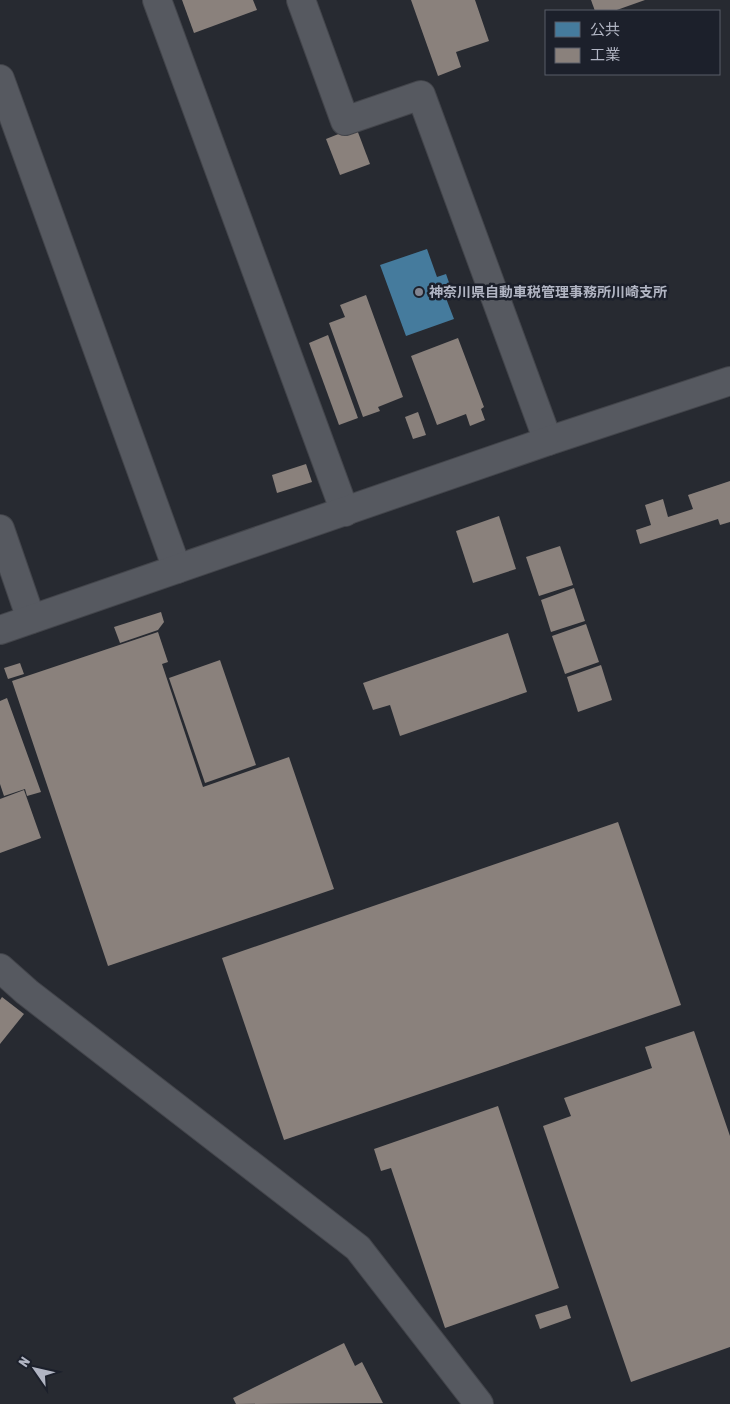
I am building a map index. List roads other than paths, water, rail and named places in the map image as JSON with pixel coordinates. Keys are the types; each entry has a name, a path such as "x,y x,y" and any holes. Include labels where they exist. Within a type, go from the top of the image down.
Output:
{"street":[{"path":"157,0 345,512"},
{"path":"302,0 344,121 421,95 548,441"},
{"path":"0,79 178,569"},
{"path":"0,630 548,441 730,381"},
{"path":"0,529 31,619"},
{"path":"0,968 27,992 358,1248 479,1404"}],"place":[{"name":"神奈川県自動車税管理事務所川崎支所","path":"419,292"}]}
